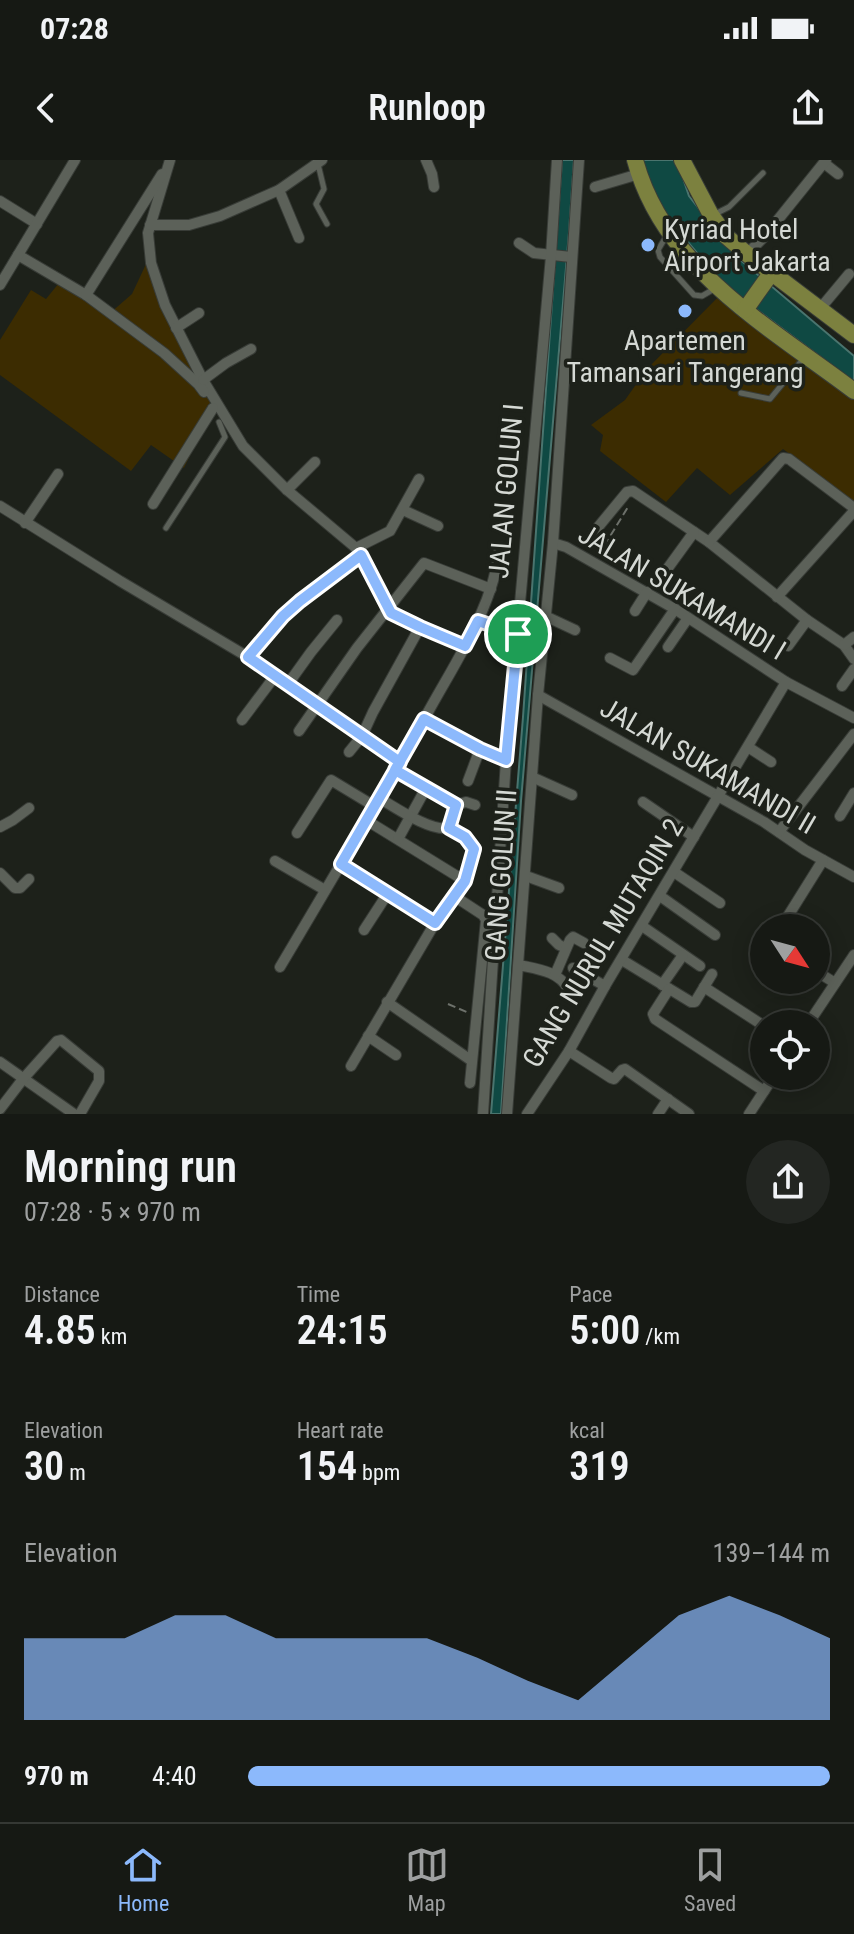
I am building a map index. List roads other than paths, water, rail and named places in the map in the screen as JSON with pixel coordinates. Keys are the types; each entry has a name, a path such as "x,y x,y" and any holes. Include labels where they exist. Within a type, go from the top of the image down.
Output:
{"main road":[{"path":"682,160 711,215 726,236 854,335"},
{"path":"637,167 649,200 691,261 719,288 854,391"},
{"path":"752,258 767,280 789,286"},
{"path":"746,308 767,280"}],"street":[{"path":"0,285 75,160"},
{"path":"426,160 434,187"},
{"name":"JALAN GOLUN I","path":"483,1114 506,760 521,629 557,160"},
{"name":"GANG GOLUN II","path":"507,1114 542,631 553,543 570,257 579,160"},
{"path":"150,225 206,221 279,190 320,161"},
{"path":"752,258 764,237 825,161 838,174"},
{"path":"169,163 148,233 151,263 176,328 243,446 287,490 359,551 391,613 465,646"},
{"path":"86,295 169,163"},
{"path":"595,187 637,167"},
{"path":"279,190 299,238"},
{"path":"0,201 37,224"},
{"path":"519,243 534,253 570,257"},
{"path":"18,255 86,295 164,353 198,384 219,422"},
{"path":"819,310 849,274"},
{"path":"176,328 199,313"},
{"path":"203,380 251,349"},
{"path":"153,504 213,408"},
{"path":"709,542 783,458 789,459 854,509 777,597"},
{"path":"287,490 315,462"},
{"path":"25,523 58,474"},
{"path":"248,657 283,616 359,551 390,531 419,479"},
{"path":"594,532 627,492 633,491 709,542 807,620 844,645 854,659"},
{"path":"0,506 248,657 362,736 426,788 456,805 466,802 475,805"},
{"path":"403,510 438,526"},
{"path":"657,583 694,532"},
{"name":"JALAN SUKAMANDI I","path":"553,543 566,547 647,592 786,682 854,718"},
{"path":"280,967 465,646 491,589 500,547"},
{"path":"299,731 424,563 491,589"},
{"path":"635,611 647,592"},
{"path":"610,658 633,670 675,609"},
{"path":"545,616 575,630"},
{"path":"668,647 688,618"},
{"path":"288,684 337,620"},
{"path":"788,646 807,620"},
{"path":"478,621 542,631"},
{"path":"349,752 362,736 420,627"},
{"path":"844,645 854,637"},
{"path":"842,686 854,669"},
{"path":"242,720 275,676"},
{"name":"GANG NURUL MUTAQIN 2","path":"527,1114 569,1051 786,682"},
{"name":"JALAN SUKAMANDI II","path":"538,695 854,877"},
{"path":"424,719 506,760"},
{"path":"779,832 854,734"},
{"path":"748,747 771,762"},
{"path":"468,781 480,749"},
{"path":"532,777 572,795"},
{"path":"297,833 331,780 443,830 449,828 465,837 474,849 465,881 435,923 351,1066"},
{"path":"398,839 426,788"},
{"path":"840,816 854,793"},
{"path":"643,802 694,837"},
{"path":"449,828 456,805"},
{"path":"0,827 29,808"},
{"path":"366,820 465,881"},
{"path":"789,914 823,860"},
{"path":"275,861 325,890"},
{"path":"341,864 435,923"},
{"path":"674,872 720,903"},
{"path":"0,873 15,888 20,888 29,879"},
{"path":"526,876 559,888"},
{"path":"364,930 388,893"},
{"path":"454,896 486,920 470,1083"},
{"path":"660,896 715,935"},
{"path":"642,926 700,966"},
{"path":"555,975 573,937 584,943"},
{"path":"552,938 566,948"},
{"path":"683,955 653,1014 655,1019 764,1091 749,1114"},
{"path":"622,960 693,1002 712,974"},
{"path":"817,1010 852,961"},
{"path":"519,965 555,975 564,981 568,989"},
{"path":"573,968 605,986"},
{"path":"830,980 835,983"},
{"path":"704,987 750,1017"},
{"path":"387,1002 472,1061"},
{"path":"368,1036 396,1055"},
{"path":"0,1062 23,1079 77,1114 99,1081 99,1071 61,1040 57,1041 23,1079 0,1109"},
{"path":"569,1051 614,1079 625,1069 689,1114"},
{"path":"658,1114 668,1099"}],"lane":[{"path":"320,161 324,189 316,204 327,224"},
{"path":"711,215 729,207 763,173"},
{"path":"741,393 770,399 806,355"},
{"path":"166,528 225,437 219,422"}],"water":[{"path":"562,160 574,160 569,232 521,801 501,1114 491,1114 523,717"},
{"path":"642,160 677,160 689,196 738,258 854,356 854,382 725,286 659,208"}],"place":[{"name":"Kyriad Hotel Airport Jakarta","path":"648,245"},
{"name":"Apartemen Tamansari Tangerang","path":"685,311"}]}
